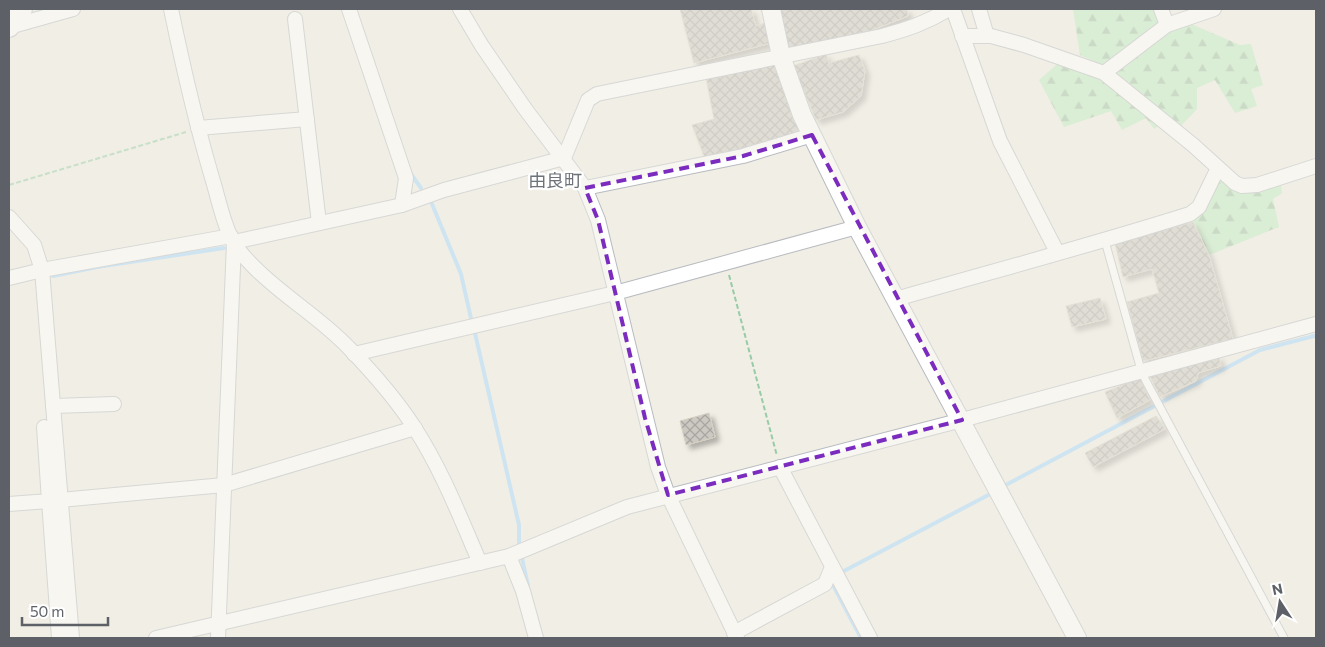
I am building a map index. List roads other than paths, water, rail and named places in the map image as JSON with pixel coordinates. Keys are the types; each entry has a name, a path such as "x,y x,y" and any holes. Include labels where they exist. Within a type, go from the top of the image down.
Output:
{"main road":[{"path":"9,27 22,9"}],"street":[{"path":"9,27 73,9"},
{"path":"171,9 198,128 223,215 232,239 248,261 270,283 325,326 354,354 390,395 415,428 449,492 480,563"},
{"path":"349,9 406,178 402,204"},
{"path":"460,9 482,46 520,102 585,188 598,220 655,459 668,495 735,636 825,584 832,567"},
{"path":"771,9 781,56 802,114 812,135 857,227 1077,638"},
{"path":"564,158 588,100 597,94 865,40 913,28 949,9"},
{"path":"953,9 1000,141 1057,252"},
{"path":"979,9 987,36"},
{"path":"1161,9 1167,25"},
{"path":"1104,73 1167,25 1214,9"},
{"path":"295,18 319,223"},
{"path":"962,36 987,36 1024,45 1104,73 1187,140 1234,183 1242,186 1257,185 1316,166"},
{"path":"198,128 307,119"},
{"path":"585,188 743,156 812,135"},
{"path":"9,278 42,270 319,223 402,204 444,190 564,158"},
{"path":"896,299 1057,252 1105,241 1190,214 1199,208 1218,168"},
{"path":"9,217 34,245 42,270 53,406 59,638"},
{"path":"354,354 615,293 857,227"},
{"path":"218,638 232,239"},
{"path":"156,638 509,556 627,507 668,495 962,420 1316,324"},
{"path":"53,406 114,404"},
{"path":"44,427 72,638"},
{"path":"9,504 224,485 415,428"},
{"path":"780,467 870,638"},
{"path":"509,556 523,591 536,638"}],"lane":[{"path":"1105,241 1142,370 1284,638"}],"waterway":[{"path":"411,174 421,188"},
{"path":"432,204 461,274 472,323"},
{"path":"53,276 97,267 224,248"},
{"path":"474,329 519,525 519,544 528,586"},
{"path":"1002,487 1260,350 1314,336"},
{"path":"840,575 842,572 994,492"},
{"path":"836,581 833,585 861,638"}],"district":[{"name":"由良町","path":"555,181"}]}
